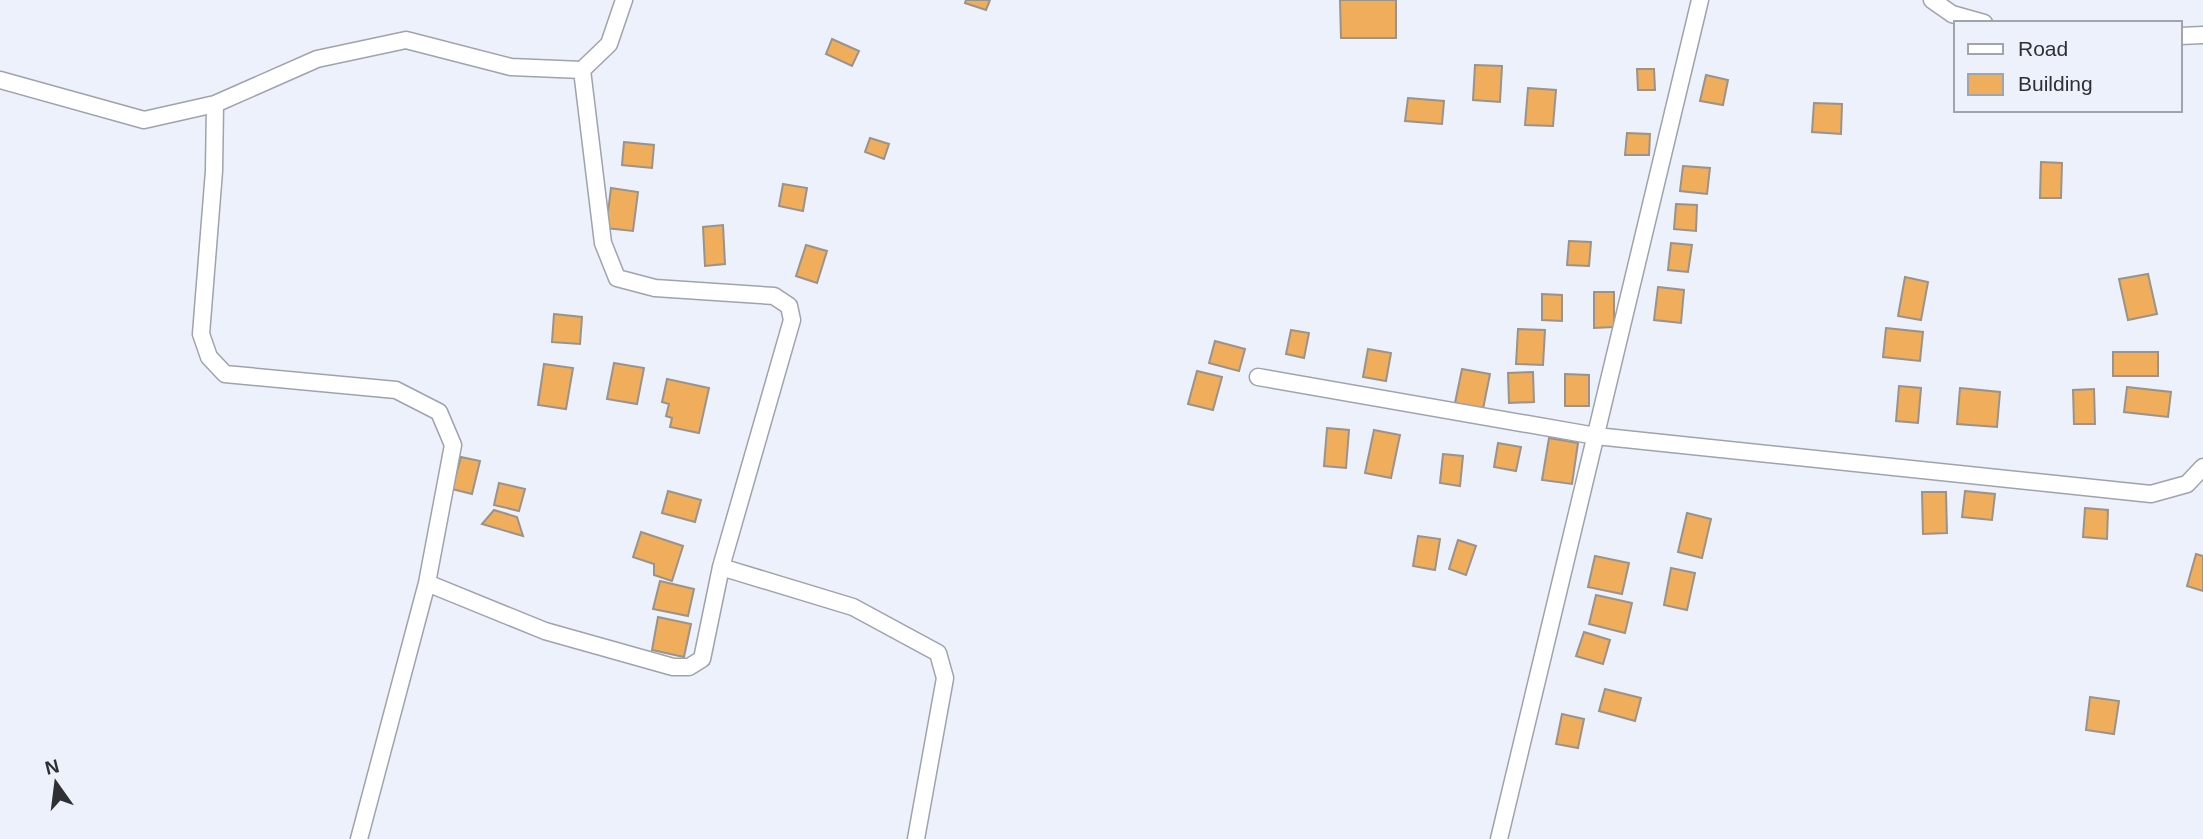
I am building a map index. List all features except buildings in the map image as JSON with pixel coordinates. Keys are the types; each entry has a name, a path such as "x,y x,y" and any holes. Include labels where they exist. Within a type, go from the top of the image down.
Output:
{"street":[{"path":"0,80 144,120 215,104 317,59 406,40 511,67 582,70 609,44 624,0"},
{"path":"1499,839 1700,0"},
{"path":"1932,0 1952,15 1976,21"},
{"path":"2182,36 2203,35"},
{"path":"427,583 545,631 673,667 689,667 702,659 721,567 792,320 789,306 774,296 654,288 617,278 603,243 582,70"},
{"path":"215,104 214,171 201,334 209,357 225,374 396,390 439,412 453,445 427,583 359,839"},
{"path":"1258,377 1596,436 2151,494 2187,484 2203,467"},
{"path":"721,567 853,607 938,653 945,677 916,839"}]}
